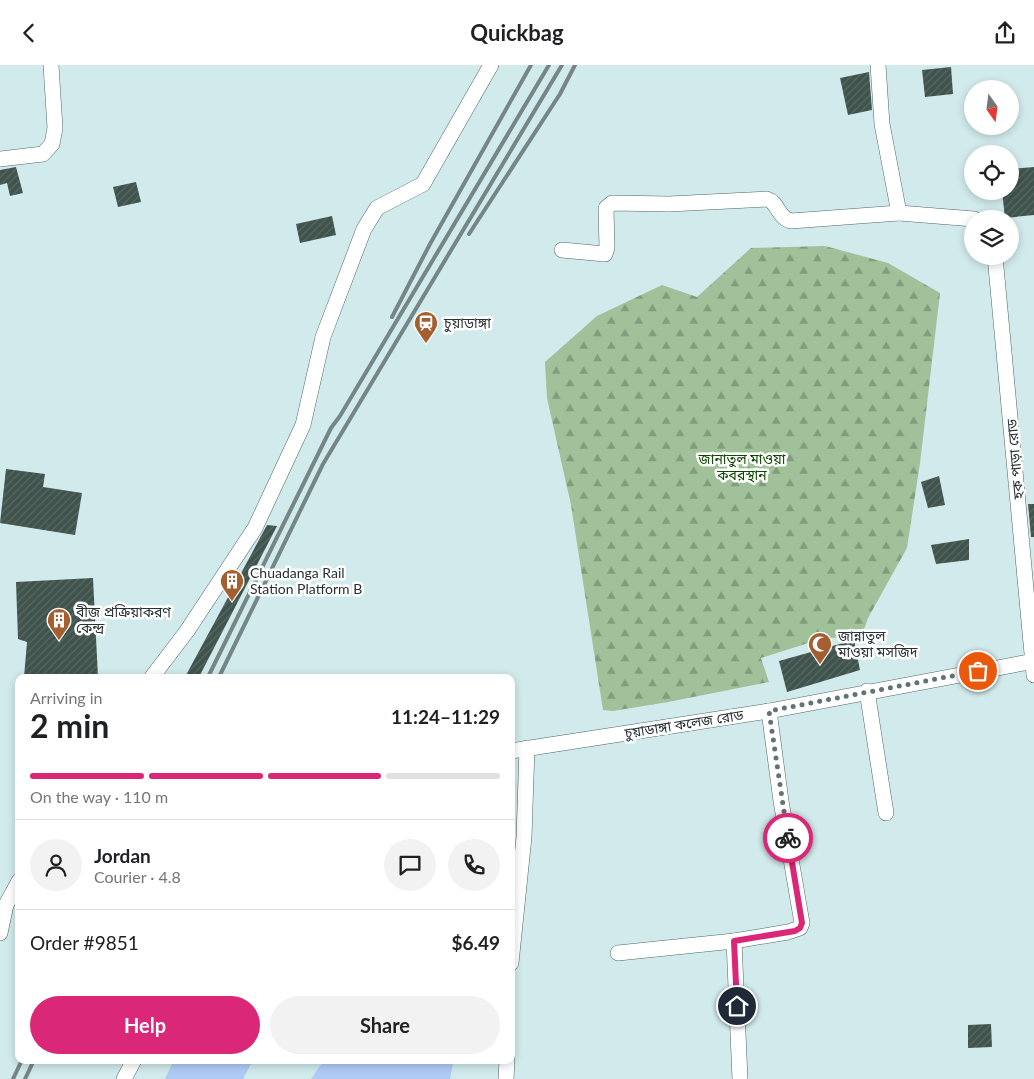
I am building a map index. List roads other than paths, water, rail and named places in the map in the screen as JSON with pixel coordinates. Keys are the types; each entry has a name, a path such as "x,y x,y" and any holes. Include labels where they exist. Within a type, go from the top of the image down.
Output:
{"street":[{"path":"0,159 43,154 52,144 54,128 51,65"},
{"path":"154,674 187,631 255,528 303,425 323,337 364,229 377,208 423,184 491,65"},
{"path":"878,65 882,124 899,213"},
{"path":"562,251 605,254 608,248 606,208 612,203 669,204 767,199 774,203 781,216 791,221 899,213 964,218"},
{"name":"হক পাড়া রোড","path":"996,265 1034,675"},
{"name":"চুয়াডাঙ্গা কলেজ রোড","path":"515,750 769,711 1034,661"},
{"path":"867,691 886,813"},
{"path":"618,953 734,941 795,931 800,928 802,923 781,801 769,711"},
{"path":"515,924 524,837 527,748"},
{"path":"0,933 6,905 15,888"},
{"path":"734,941 740,1079"},
{"path":"124,1079 132,1064"},
{"path":"506,1079 507,1064"}],"water":[{"path":"172,1064 251,1064 243,1079 165,1079"},
{"path":"321,1064 453,1064 450,1079 311,1079"}],"railway":[{"path":"392,317 430,244 531,65"},
{"path":"209,674 331,428 340,416 549,65"},
{"path":"220,674 323,464 562,65"},
{"path":"469,234 560,94 575,65"},
{"path":"13,1079 20,1064"},
{"path":"25,1079 32,1064"}],"place":[{"name":"চুয়াডাঙ্গা","path":"426,344"},
{"name":"Chuadanga Rail Station Platform B","path":"232,602"},
{"name":"বীজ প্রক্রিয়াকরণ কেন্দ্র","path":"59,641"},
{"name":"জান্নাতুল মাওয়া মসজিদ","path":"820,665"}],"park label":[{"name":"জানাতুল মাওয়া কবরস্থান","path":"742,467"}]}
